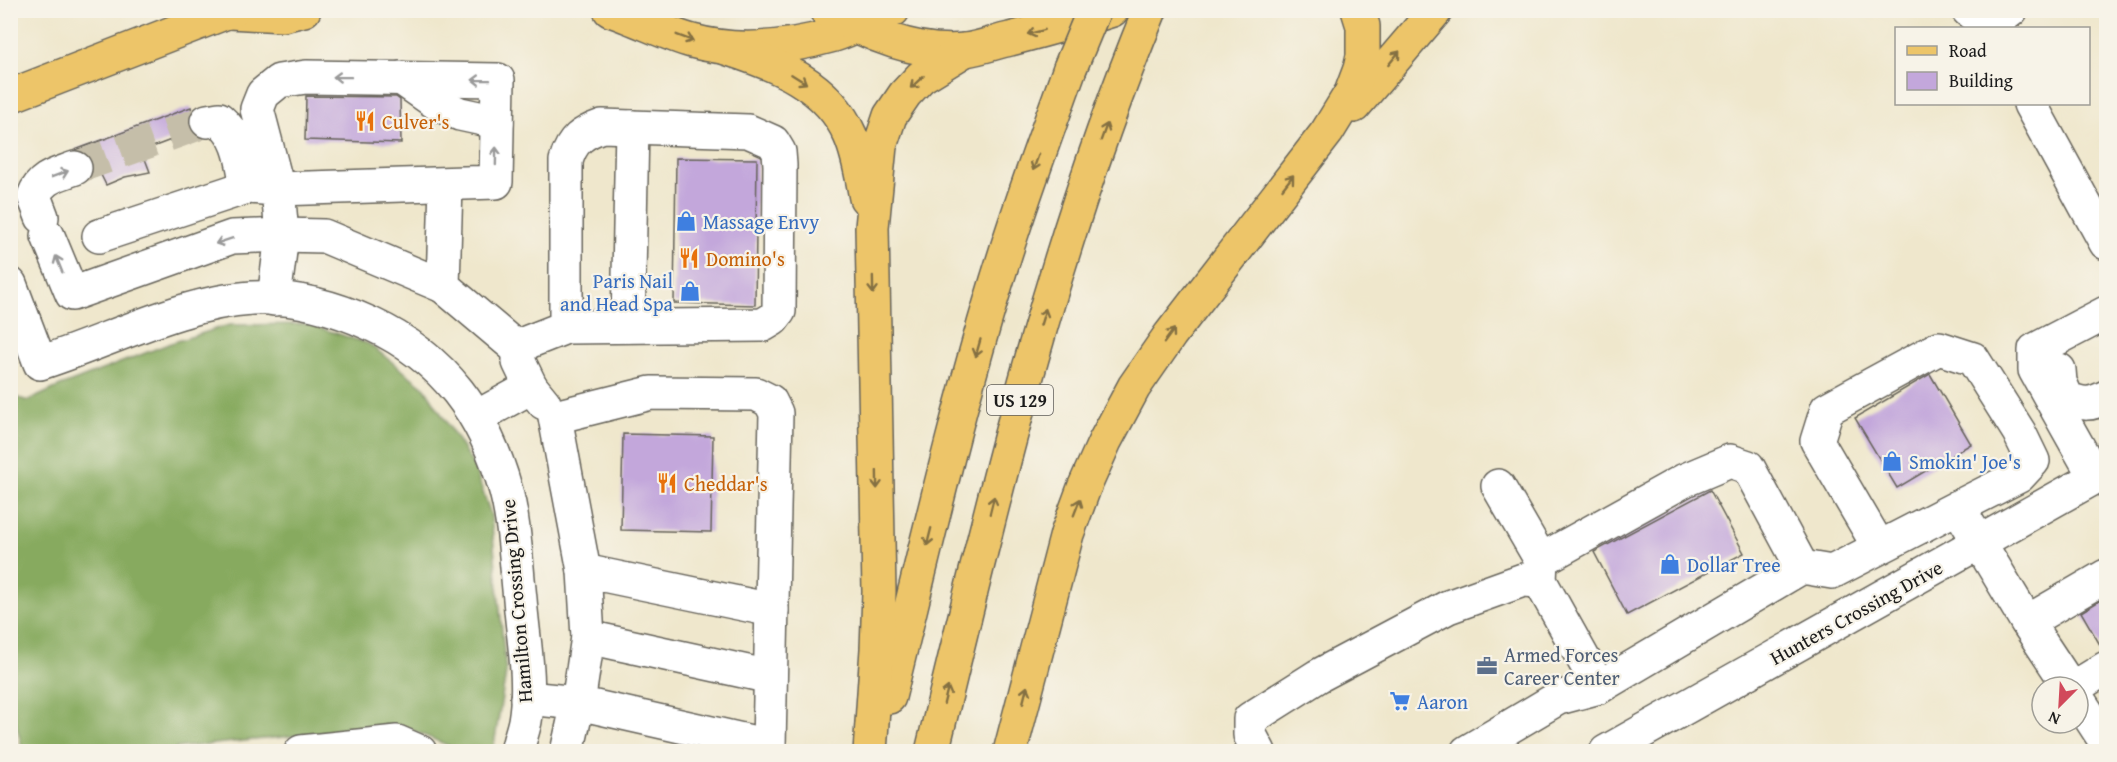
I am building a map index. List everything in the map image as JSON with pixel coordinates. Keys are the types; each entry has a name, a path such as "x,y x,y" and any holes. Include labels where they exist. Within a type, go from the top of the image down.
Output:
{"main road":[{"path":"10,96 231,11 284,15 304,10"},
{"path":"610,10 691,41 726,48 765,61 796,76 818,91 839,113 851,137 872,227"},
{"path":"825,10 854,27 889,39 928,49 965,50 1112,10"},
{"path":"726,48 762,49 836,35 874,16 893,10"},
{"name":"US 129","path":"875,752 957,423 993,297 1031,174 1094,10"},
{"name":"US 129","path":"932,752 1008,441 1037,336 1092,164 1150,10"},
{"path":"1010,752 1067,534 1105,441 1134,387 1170,335 1327,132 1351,93 1360,69 1364,42 1363,26 1358,10"},
{"path":"1327,132 1360,99 1436,10"},
{"path":"870,752 879,592 872,227 880,146 890,116 904,94 921,77 965,50"}],"street":[{"path":"99,236 262,188 496,182 497,122 460,114 438,104 401,78 306,77 279,81 263,94 257,109 262,188"},
{"path":"2031,105 2106,243"},
{"path":"207,121 219,119 228,127 238,142 262,188 282,235 274,300"},
{"path":"566,327 566,161 576,138 602,126 748,131 773,142 779,152 780,165 779,311 773,319 763,325 566,327 528,342 519,350 519,362 531,387 555,417 584,571 588,637 578,703 567,752"},
{"path":"628,326 632,127"},
{"path":"75,168 51,177 38,186 34,196 72,294 232,237 324,236 443,286 519,350"},
{"path":"443,286 446,185"},
{"name":"Hamilton Crossing Drive","path":"10,284 40,363 207,303 253,298 323,306 385,331 411,346 437,368 458,390 477,417 497,462 506,492 514,536 527,698 525,721 517,752"},
{"path":"2101,474 2074,438 2035,370 2035,350 2106,313"},
{"path":"2058,338 2060,382 2067,398 2080,404 2094,404 2106,398"},
{"path":"1879,547 1817,441 1827,409 1939,348 1973,359 2019,432 2033,461"},
{"path":"477,417 531,387"},
{"path":"527,698 578,703 768,749 776,412 770,401 756,394 651,393 555,417"},
{"path":"1467,752 1558,698 1599,687 1810,568 1832,572 2019,476 2033,461 2106,420"},
{"path":"1259,752 1250,735 1250,719 1318,676 1448,607 1523,580 1685,480 1730,461 1748,467 1810,568 1845,618"},
{"name":"Hunters Crossing Drive","path":"1624,747 1845,618 2101,474"},
{"path":"1498,486 1599,687"},
{"path":"1958,507 1978,544 2027,622 2064,675"},
{"path":"584,571 772,610"},
{"path":"2027,622 2106,576"},
{"path":"588,637 770,677"},
{"path":"2090,677 2106,669"},
{"path":"2090,717 2106,742"},
{"path":"301,752 397,742 420,752"}],"green space":[{"path":"308,324 369,344 425,388 474,466 491,515 506,673 493,751 461,751 400,725 176,748 176,751 23,751 10,699 10,395 28,401 171,343 229,325"}],"building":[{"path":"306,96 396,97 400,100 401,143 305,140"},
{"path":"191,107 188,123 192,132 142,151 150,172 125,177 106,185 99,171 93,172 93,162 87,154 75,150"},
{"path":"676,158 757,159 755,305 674,303"},
{"path":"1930,374 1971,444 1897,488 1855,418"},
{"name":"Cheddar's","path":"623,434 713,436 711,532 621,530"},
{"path":"1710,490 1744,553 1627,615 1594,552"},
{"path":"2106,597 2106,649 2103,650 2081,612"}],"tunnel":[{"path":"75,168 207,121"}],"place":[{"name":"Culver's","path":"365,121"},
{"name":"Massage Envy","path":"686,221"},
{"name":"Domino's","path":"689,258"},
{"name":"Paris Nail and Head Spa","path":"690,291"},
{"name":"Smokin' Joe's","path":"1892,461"},
{"name":"Cheddar's","path":"667,483"},
{"name":"Dollar Tree","path":"1670,564"},
{"name":"Armed Forces Career Center","path":"1487,666"},
{"name":"Aaron","path":"1400,701"}]}
